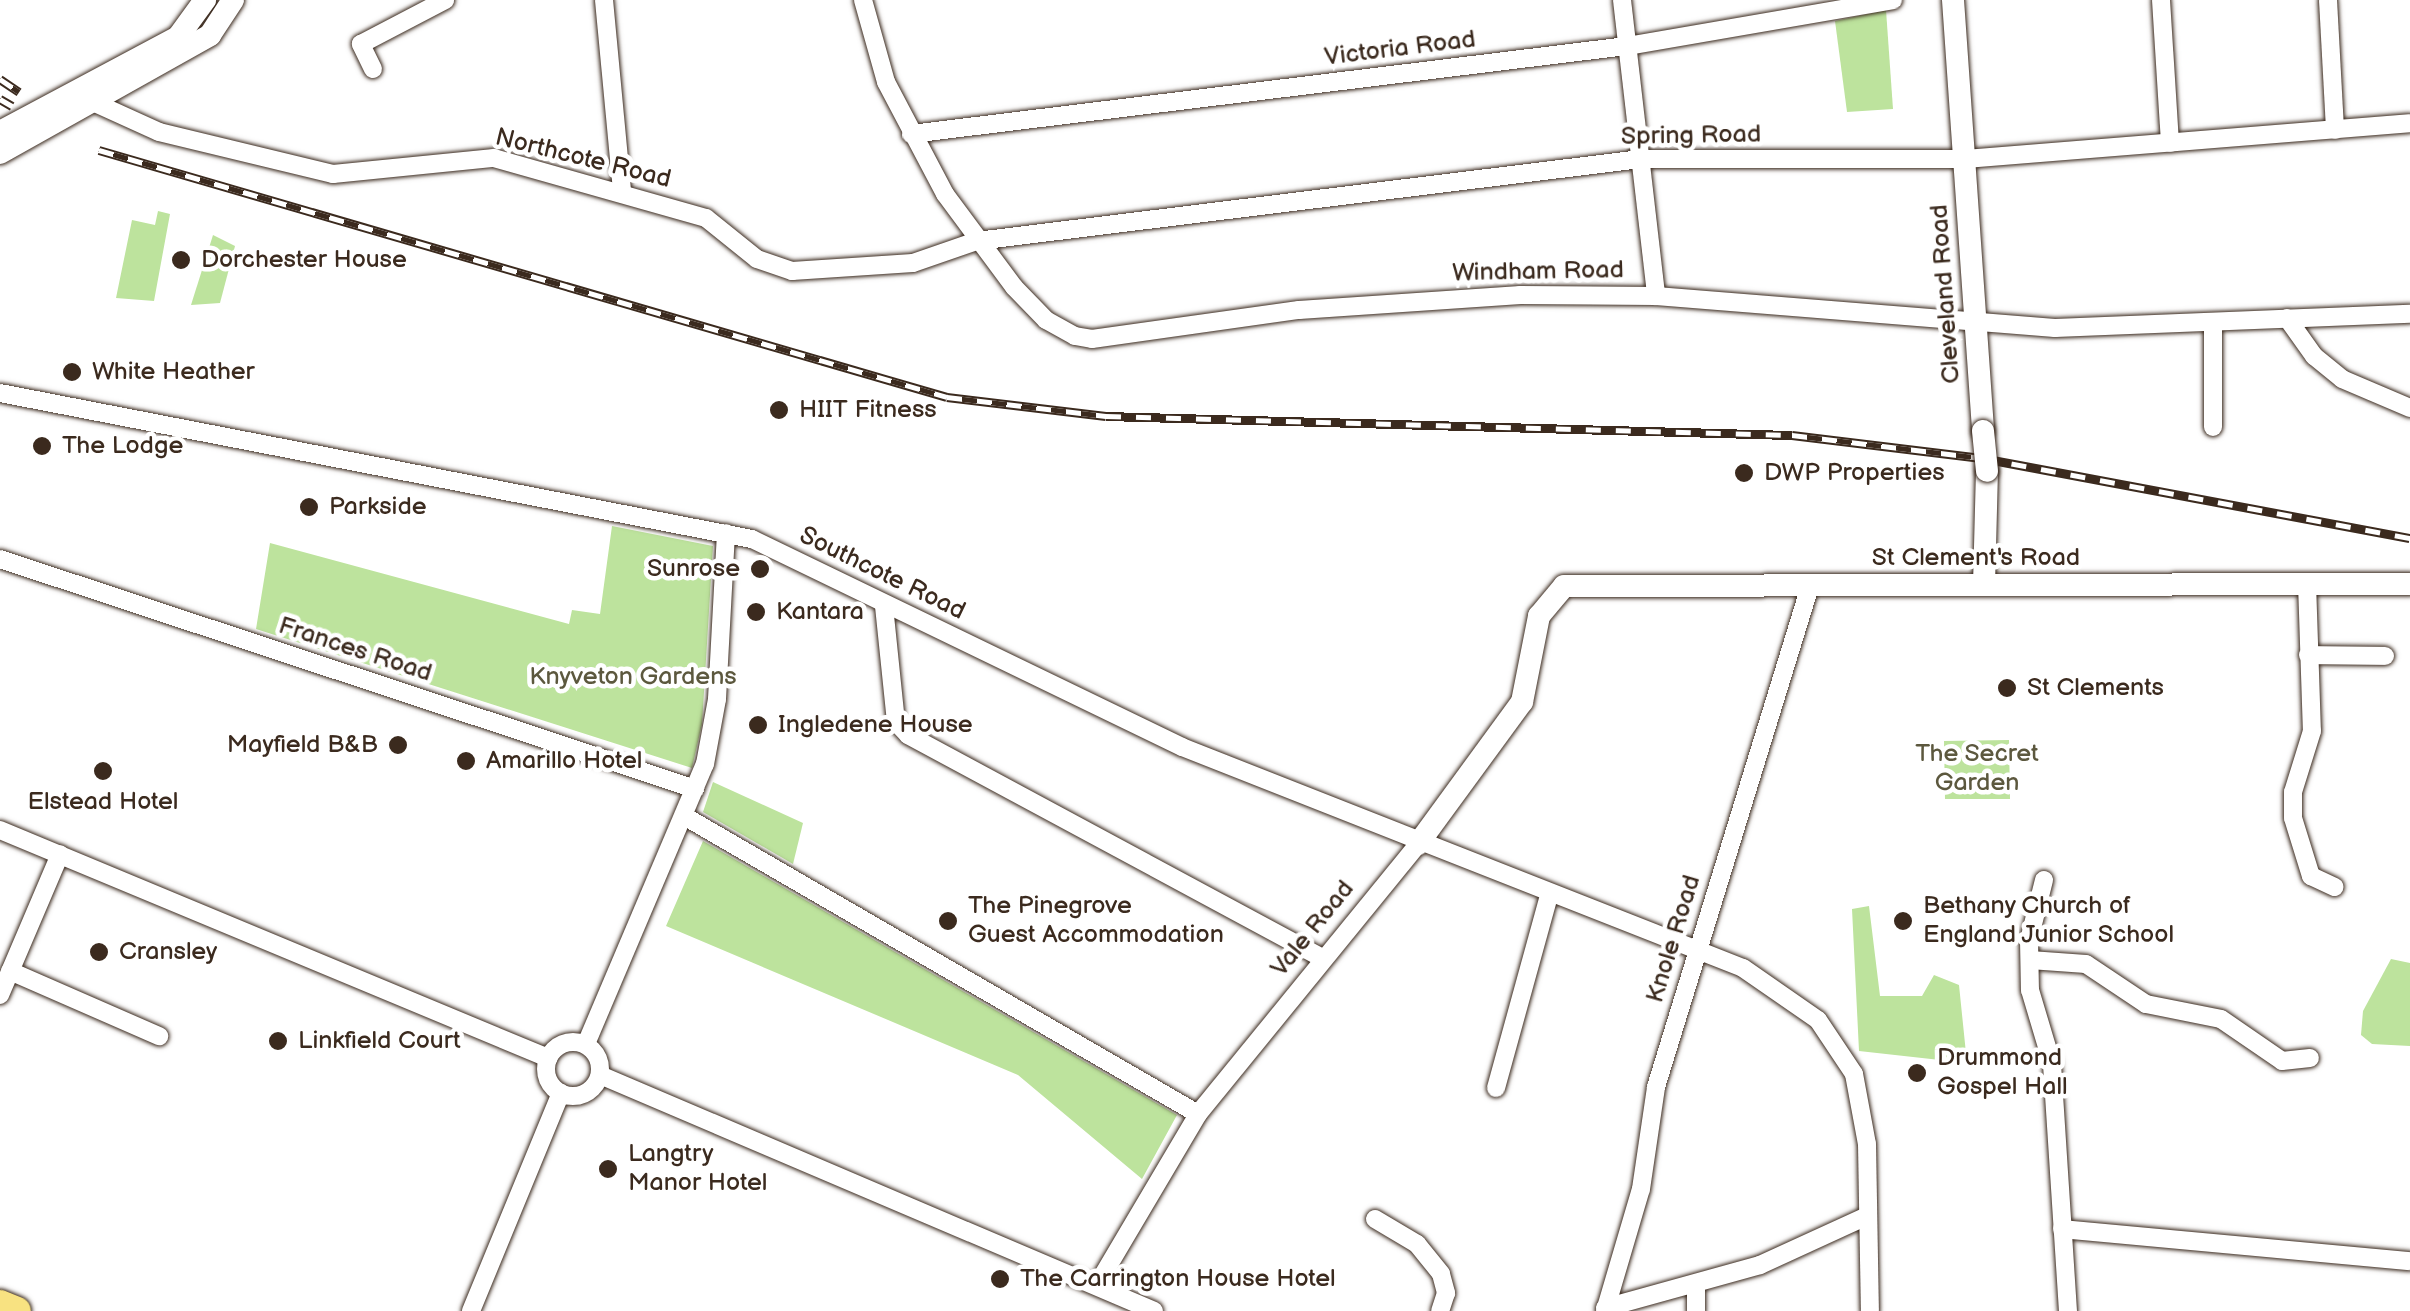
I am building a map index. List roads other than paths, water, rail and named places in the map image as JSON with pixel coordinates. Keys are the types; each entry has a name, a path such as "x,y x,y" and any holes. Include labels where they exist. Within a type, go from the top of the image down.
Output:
{"main road":[{"path":"0,1304 17,1311"}],"street":[{"path":"0,132 178,37 205,0"},
{"path":"0,153 92,108 210,34 233,0"},
{"path":"373,69 361,44 446,0"},
{"path":"604,0 622,191"},
{"path":"1622,0 1656,296"},
{"name":"Victoria Road","path":"911,134 1627,46 1892,0"},
{"name":"Cleveland Road","path":"1953,0 1987,472 1984,585"},
{"path":"2161,0 2170,143"},
{"path":"2328,0 2336,130"},
{"name":"Windham Road","path":"868,1 886,82 911,134 977,241 1046,320 1092,339 1299,310 1520,295 1656,296 1977,325 2410,314"},
{"name":"Northcote Road","path":"92,108 197,141 333,174 494,158 622,191 706,218 757,259 792,271 913,263 977,241"},
{"name":"Spring Road","path":"977,241 1641,159 1964,159 2410,123"},
{"path":"2287,318 2314,356 2342,379 2410,408"},
{"path":"2213,322 2213,426"},
{"name":"Southcote Road","path":"0,393 726,532 778,550 884,606 1182,747 1549,895 1698,946 1778,987 1840,1048 1860,1100 1870,1311"},
{"path":"586,1044 695,789 716,710 726,532"},
{"name":"Frances Road","path":"0,559 695,789"},
{"path":"2307,584 2312,731 2293,792 2293,818 2311,876 2335,886"},
{"name":"St Clement's Road","path":"1547,600 1564,586 2410,584"},
{"name":"Knole Road","path":"1605,1310 1641,1188 1656,1087 1810,586"},
{"name":"Vale Road","path":"1097,1285 1198,1114 1418,844 1522,702 1547,600"},
{"path":"884,606 896,722 908,736 1324,958"},
{"path":"2308,655 2385,656"},
{"path":"684,816 1198,1114"},
{"path":"0,830 548,1058"},
{"path":"0,995 60,854"},
{"path":"2044,880 2030,960 2030,990 2052,1064 2068,1311"},
{"path":"1496,1088 1549,895"},
{"path":"2030,960 2086,964 2146,1004 2221,1019 2282,1061 2310,1058"},
{"path":"10,972 160,1036"},
{"path":"586,1044 598,1057 600,1075 585,1094 561,1093 550,1082 548,1058 560,1045 586,1044"},
{"path":"600,1075 1154,1311"},
{"path":"471,1311 561,1093"},
{"path":"1605,1310 1795,1253 1868,1216"},
{"path":"1375,1219 1416,1244 1441,1274 1446,1293 1440,1311"},
{"path":"2062,1229 2410,1261"},
{"path":"1696,1285 1696,1311"}],"railway":[{"path":"0,79 19,92"},
{"path":"0,99 12,106"},
{"path":"99,150 947,397 1106,416 1792,435 1982,458 2410,538"}],"place":[{"name":"Dorchester House","path":"181,260"},
{"name":"White Heather","path":"72,372"},
{"name":"HIIT Fitness","path":"779,410"},
{"name":"The Lodge","path":"42,446"},
{"name":"DWP Properties","path":"1744,473"},
{"name":"Parkside","path":"309,507"},
{"name":"Sunrose","path":"760,569"},
{"name":"Kantara","path":"756,612"},
{"name":"St Clements","path":"2007,688"},
{"name":"Ingledene House","path":"758,725"},
{"name":"Mayfield B&B","path":"398,745"},
{"name":"Amarillo Hotel","path":"466,761"},
{"name":"Elstead Hotel","path":"103,771"},
{"name":"The Pinegrove Guest Accommodation","path":"948,921"},
{"name":"Bethany Church of England Junior School","path":"1903,921"},
{"name":"Cransley","path":"99,952"},
{"name":"Linkfield Court","path":"278,1041"},
{"name":"Drummond Gospel Hall","path":"1917,1073"},
{"name":"Langtry Manor Hotel","path":"608,1169"},
{"name":"The Carrington House Hotel","path":"1000,1279"}],"park label":[{"name":"Knyveton Gardens","path":"633,677"},
{"name":"The Secret Garden","path":"1977,770"}]}
